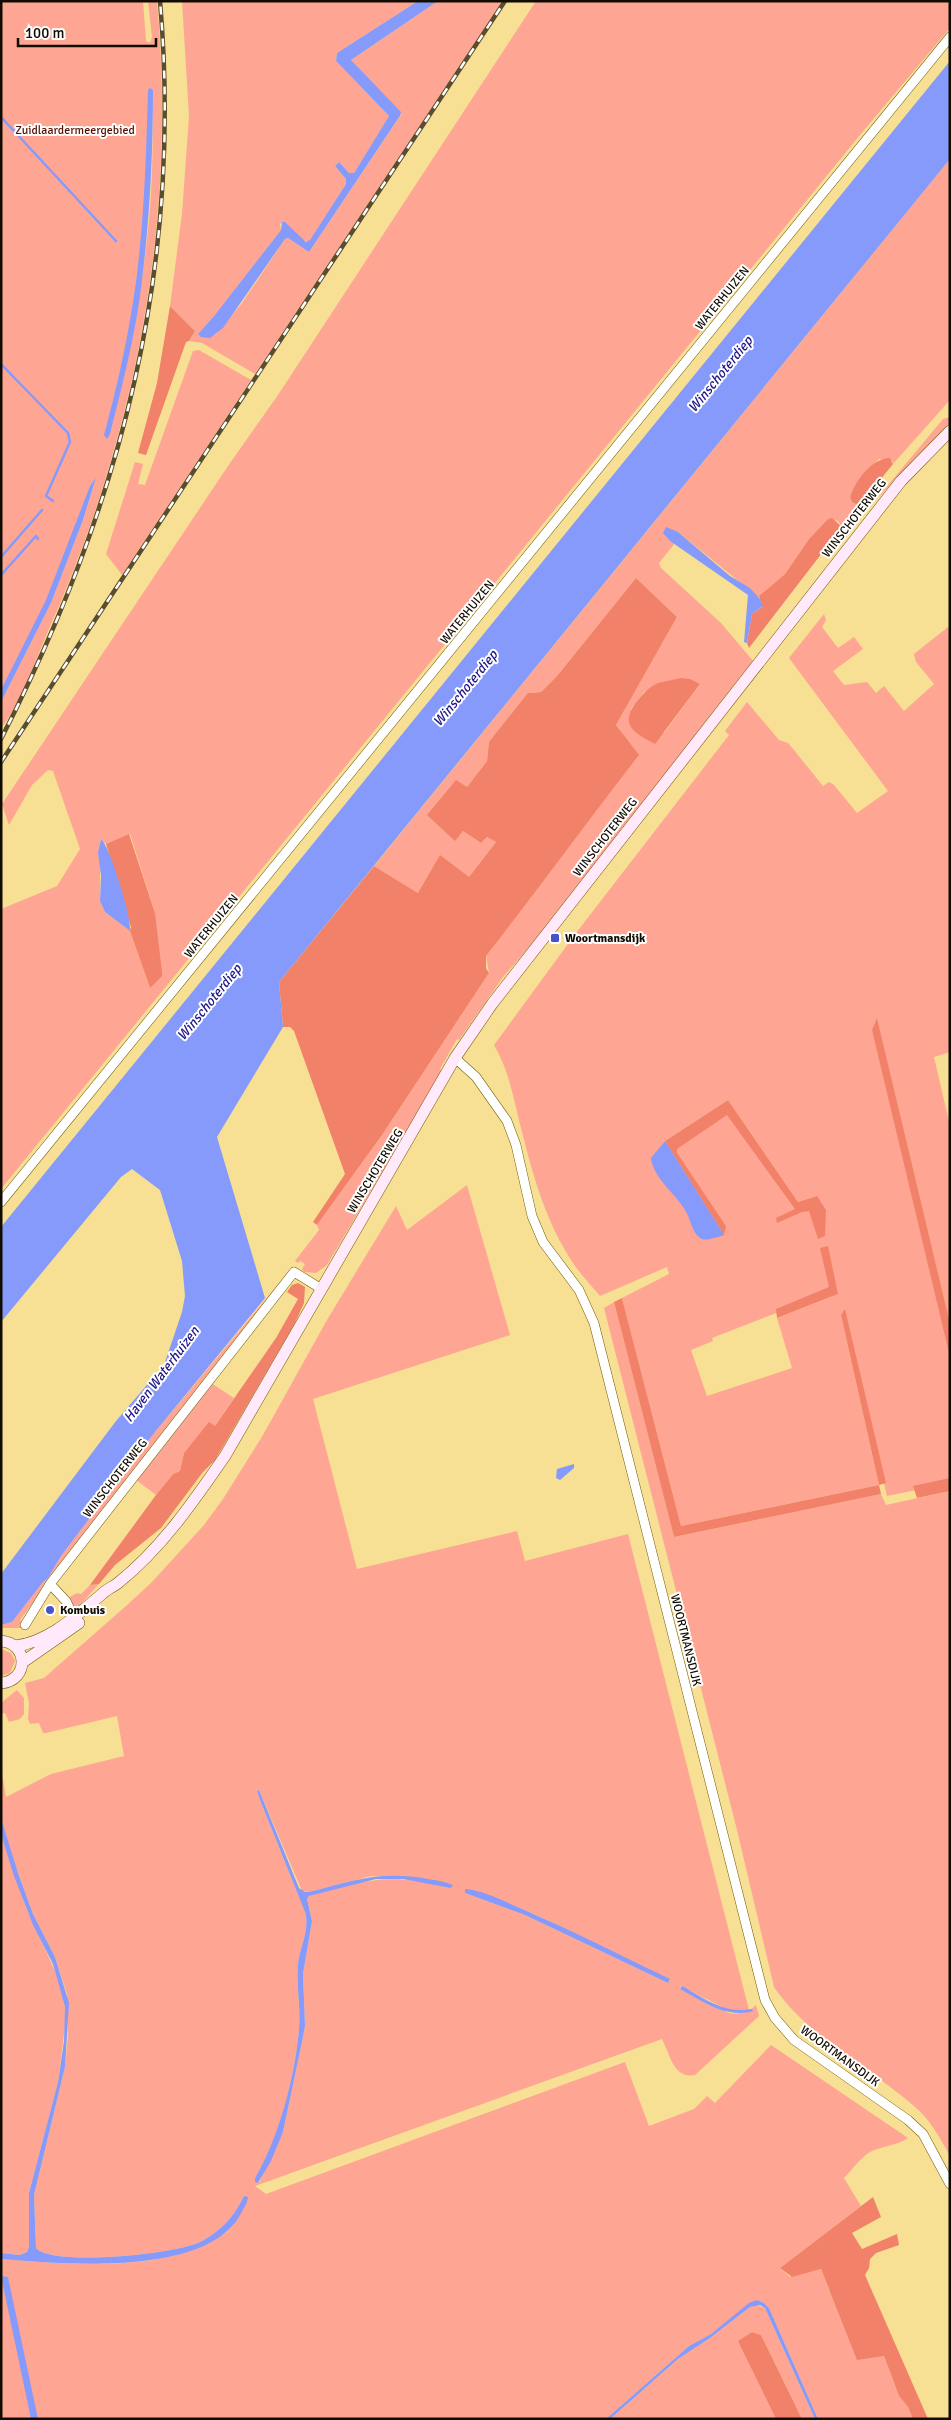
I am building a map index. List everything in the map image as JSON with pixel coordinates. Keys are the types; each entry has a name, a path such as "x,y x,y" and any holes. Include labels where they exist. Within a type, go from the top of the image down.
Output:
{"main road":[{"name":"WINSCHOTERWEG","path":"15,1646 31,1642 46,1635 74,1618 105,1590 116,1584 170,1530 196,1498 225,1456 320,1288 390,1174 455,1058 492,1004 901,480 950,431"},
{"name":"WINSCHOTERWEG","path":"1,1683 15,1679 20,1673 23,1662 36,1651 59,1639 82,1620 110,1596 116,1584"},
{"path":"1,1641 15,1646 22,1655 23,1662"}],"street":[{"name":"WATERHUIZEN","path":"1,1202 950,37"},
{"name":"WOORTMANSDIJK","path":"455,1058 476,1077 507,1121 516,1146 532,1216 542,1242 579,1290 594,1323 764,2000 775,2018 794,2040 908,2120 924,2134 950,2184"},
{"name":"WINSCHOTERWEG","path":"25,1625 50,1584 294,1272 320,1288"},
{"path":"50,1584 66,1601 74,1618"}],"green space":[{"name":"Zuidlaardermeergebied","path":"1,1 143,1 146,41 150,43 152,37 148,1 157,1 162,82 161,163 155,243 144,322 127,401 106,478 80,554 27,681 14,708 1,728 1,702 51,603 83,520 96,479 50,596 1,697","holes":["150,89 153,90 151,188 146,247 134,328 110,434 127,349 148,191"]},
{"path":"182,1 418,1 337,53 336,61 389,116 354,173 349,173 339,162 335,166 346,179 346,184 309,242 303,240 283,222 280,224 281,230 198,334 216,334 242,303 285,239 288,238 309,252 401,115 351,60 438,1 503,1 255,374 202,343 189,341 195,331 170,306 182,214 189,116"},
{"path":"536,1 950,1 950,28 860,135 1,1189 1,909 57,886 80,849 53,771 48,770 32,785 9,825 2,804 228,466 278,395","holes":["130,834 155,913 150,988 130,931 105,912 100,901 101,839 106,844"]},
{"path":"950,159 950,400 893,464 893,461 879,459 862,476 850,497 852,502 859,506 842,527 838,521 828,519 809,539 785,574 758,597 678,532 670,541 675,543 659,563 661,568 721,623 754,662 553,920 503,977 459,1040 457,1039 440,1069 442,1071 327,1265 316,1273 304,1272 302,1269 305,1264 295,1261 319,1230 317,1225 382,1135 489,973 486,956 638,756 616,725 677,617 636,578 557,676 541,692 533,692 489,742 487,761 467,787 454,841 463,831 481,843 487,837 496,842 469,877 418,893 374,866","holes":["672,681 700,684 664,733 631,709 644,692"]},
{"path":"199,350 251,380 122,575 106,554 135,462 143,464 138,484 145,485 193,351"},
{"path":"950,417 950,423 874,502 943,419"},
{"path":"824,614 826,620 822,627 838,648 854,637 863,649 833,671 844,685 867,682 876,693 884,686 904,711 934,684 916,662 914,654 948,627 950,629 950,1052 934,1057 950,1126 950,1323 877,1019 873,1028 950,1344 950,1483 887,1496 843,1312 841,1315 879,1485 681,1526 622,1298 669,1274 667,1267 600,1296 578,1269 554,1230 541,1198 508,1076 494,1045 576,933 729,735 725,731 747,702 779,740 788,743 823,786 829,782 834,785 857,813 888,791 789,658","holes":["728,1100 798,1202 817,1196 798,1208 729,1107 660,1147 665,1141","836,1295 777,1318 792,1368 707,1396 691,1350 713,1341 712,1338 779,1312"]},
{"path":"467,1185 510,1335 313,1399 357,1569 517,1531 525,1561 628,1534 749,2010 756,2005 759,2016 695,2075 682,2073 677,2069 662,2039 255,2186 266,2194 625,2062 649,2126 694,2109 707,2096 715,2103 771,2045 908,2138 899,2143 870,2152 859,2161 844,2178 861,2206 780,2268 790,2277 821,2269 829,2290 884,2356 899,2396 908,2407 913,2419 818,2419 769,2308 757,2300 711,2334 689,2346 606,2419 1,2419 1,2259 54,2263 111,2264 140,2262 167,2257 193,2250 228,2231 237,2218 244,2196 236,2211 220,2229 200,2242 167,2251 89,2258 47,2254 36,2248 34,2195 65,2067 68,2036 67,1994 55,1957 33,1914 14,1862 1,1818 1,1767 6,1797 51,1774 124,1756 117,1716 46,1733 43,1733 39,1723 30,1724 28,1719 29,1703 25,1683 44,1678 126,1606 152,1582 204,1525 223,1499 263,1435 327,1320 396,1206 407,1230","holes":["259,1790 302,1891 309,1892 371,1876 416,1877 417,1881 402,1879 374,1880 337,1888 309,1896 307,1899 312,1921 303,1974 305,2026 283,2132 259,2183 255,2178 264,2162 279,2125 294,2067 299,2021 298,1964 306,1932 305,1912 260,1800 257,1791","465,1889 506,1902 543,1918 670,1980 668,1983 525,1915 465,1893","681,1986 728,2010 748,2010 729,2013 680,1989"]},
{"path":"285,1276 287,1277 20,1620 24,1624 21,1628 1,1628 1,1625 12,1622 48,1578 61,1556 155,1432"},
{"path":"614,1302 674,1537 881,1494 886,1505 950,1491 950,2156 934,2129 920,2111 822,2037 788,2005 774,1987 737,1830 604,1308"},
{"path":"211,1383 234,1398 215,1426 209,1423 184,1453 180,1471 173,1474 156,1495 135,1479"},
{"path":"99,1584 79,1606 73,1608 68,1598 77,1593 81,1594 90,1585"},
{"path":"1,1649 11,1653 15,1661 10,1673 1,1676"},
{"path":"17,1690 24,1698 24,1714 20,1719 9,1722 5,1713 1,1714 1,1703"},
{"path":"1,1834 27,1910 56,1973 65,2007 65,2026 58,2082 29,2193 29,2247 27,2252 20,2255 1,2253"},
{"path":"757,2305 765,2308 815,2419 802,2419 761,2335 752,2332 739,2341 776,2419 610,2419 678,2359 710,2338 750,2307"}],"shaded area":[{"path":"170,306 195,331 189,341 186,342 146,455 138,453 157,383"},
{"path":"890,458 893,464 859,506 852,502 850,497 852,491 865,472 877,462"},
{"path":"832,518 842,527 749,648 747,643 752,614 762,607 759,596 785,574 809,539 828,519"},
{"path":"636,578 677,617 616,725 639,755 486,956 486,968 489,973 382,1135 317,1225 313,1222 345,1174 294,1031 290,1027 283,1027 279,982 374,866 418,893 440,855 469,877 496,842 487,837 481,843 463,831 455,841 427,815 456,780 467,787 487,761 489,742 528,693 541,692 557,676"},
{"path":"681,678 690,679 700,684 655,744 640,736 631,727 629,722 629,716 639,698 658,683"},
{"path":"129,834 155,913 162,976 150,988 130,931 131,927 106,844"},
{"path":"877,1018 950,1323 950,1357 872,1030"},
{"path":"728,1100 798,1202 817,1196 826,1210 825,1236 818,1239 809,1211 802,1212 777,1223 776,1218 795,1209 727,1115 677,1149 677,1153 726,1226 724,1235 665,1141"},
{"path":"828,1246 838,1294 777,1318 776,1309 829,1287 820,1248"},
{"path":"298,1283 305,1287 304,1303 294,1325 215,1460 203,1472 161,1528 115,1565 99,1584 90,1585 156,1495 173,1474 180,1471 184,1453 209,1422 215,1426 276,1338 298,1299 287,1292 292,1285"},
{"path":"622,1298 681,1526 879,1485 881,1494 674,1537 614,1302"},
{"path":"845,1309 886,1483 879,1485 841,1315"},
{"path":"950,1478 950,1491 917,1498 913,1486"},
{"path":"873,2197 881,2217 852,2233 862,2249 897,2234 899,2245 876,2253 870,2259 869,2268 865,2275 928,2419 913,2419 908,2407 899,2396 884,2356 857,2360 821,2269 792,2277 780,2268"},
{"path":"752,2332 761,2335 802,2419 776,2419 738,2341"}],"water":[{"path":"418,1 438,1 351,60 401,112 400,116 309,252 288,238 285,239 223,328 210,338 201,337 198,334 281,230 282,222 285,222 306,242 310,240 346,184 346,179 335,166 339,162 349,173 354,173 389,116 336,61 337,53"},
{"path":"950,61 950,159 279,982 283,1027 217,1137 265,1298 155,1432 61,1556 48,1578 12,1622 1,1625 1,1574 116,1421 164,1365 182,1312 185,1296 182,1261 160,1190 132,1169 121,1177 1,1322 1,1227"},
{"path":"150,88 153,90 151,170 148,223 139,303 130,352 110,434 107,439 104,435 124,352 137,276 144,196 148,90"},
{"path":"96,478 83,520 51,603 1,702 1,690 46,600 90,486"},
{"path":"666,527 678,532 730,576 750,588 760,599 763,606 752,614 747,643 744,642 748,595 670,541 663,533"},
{"path":"101,839 105,844 120,883 128,913 130,931 105,912 100,901 101,876 98,852"},
{"path":"665,1141 724,1235 708,1239 700,1238 681,1204 665,1186 656,1172 651,1158"},
{"path":"574,1464 574,1468 560,1480 556,1478 557,1469"},
{"path":"259,1790 299,1888 305,1892 378,1876 407,1876 453,1885 451,1888 403,1879 376,1879 309,1896 307,1899 312,1921 303,1974 305,2026 283,2132 271,2161 258,2183 255,2182 255,2178 264,2162 278,2125 294,2067 299,2021 298,1964 306,1932 305,1912 260,1800 257,1791"},
{"path":"1,1818 33,1914 55,1957 69,2003 65,2067 34,2195 36,2248 47,2254 89,2258 167,2251 200,2242 207,2238 220,2229 231,2217 244,2196 248,2197 239,2217 221,2236 195,2250 164,2258 93,2264 1,2259 1,2253 20,2255 27,2252 29,2247 29,2193 58,2082 64,2041 65,2007 53,1964 33,1925 14,1876 1,1834"},
{"path":"465,1889 507,1902 670,1979 668,1983 525,1915 465,1893"},
{"path":"682,1986 723,2007 742,2010 752,2009 753,2011 733,2013 715,2008 680,1989"},
{"path":"1,2276 8,2277 38,2419 31,2419"},
{"path":"757,2300 769,2308 818,2419 815,2419 765,2308 760,2305 750,2307 710,2338 678,2359 610,2419 606,2419 689,2346 711,2334 749,2303"}],"waterway":[{"path":"1,117 116,241"},
{"path":"1,364 68,433 70,442 46,496 53,501"},
{"path":"1,557 42,510"},
{"path":"1,575 36,536 38,539"}],"railway":[{"path":"1,739 44,650 80,562 111,472 134,381 152,289 162,195 165,99 160,1"},
{"path":"1,762 505,1"}],"place":[{"name":"Woortmansdijk","path":"555,938"},
{"name":"Kombuis","path":"50,1610"}],"water label":[{"name":"Winschoterdiep","path":"720,374"},
{"name":"Winschoterdiep","path":"465,688"},
{"name":"Winschoterdiep","path":"209,1002"},
{"name":"Haven Waterhuizen","path":"161,1374"}]}
